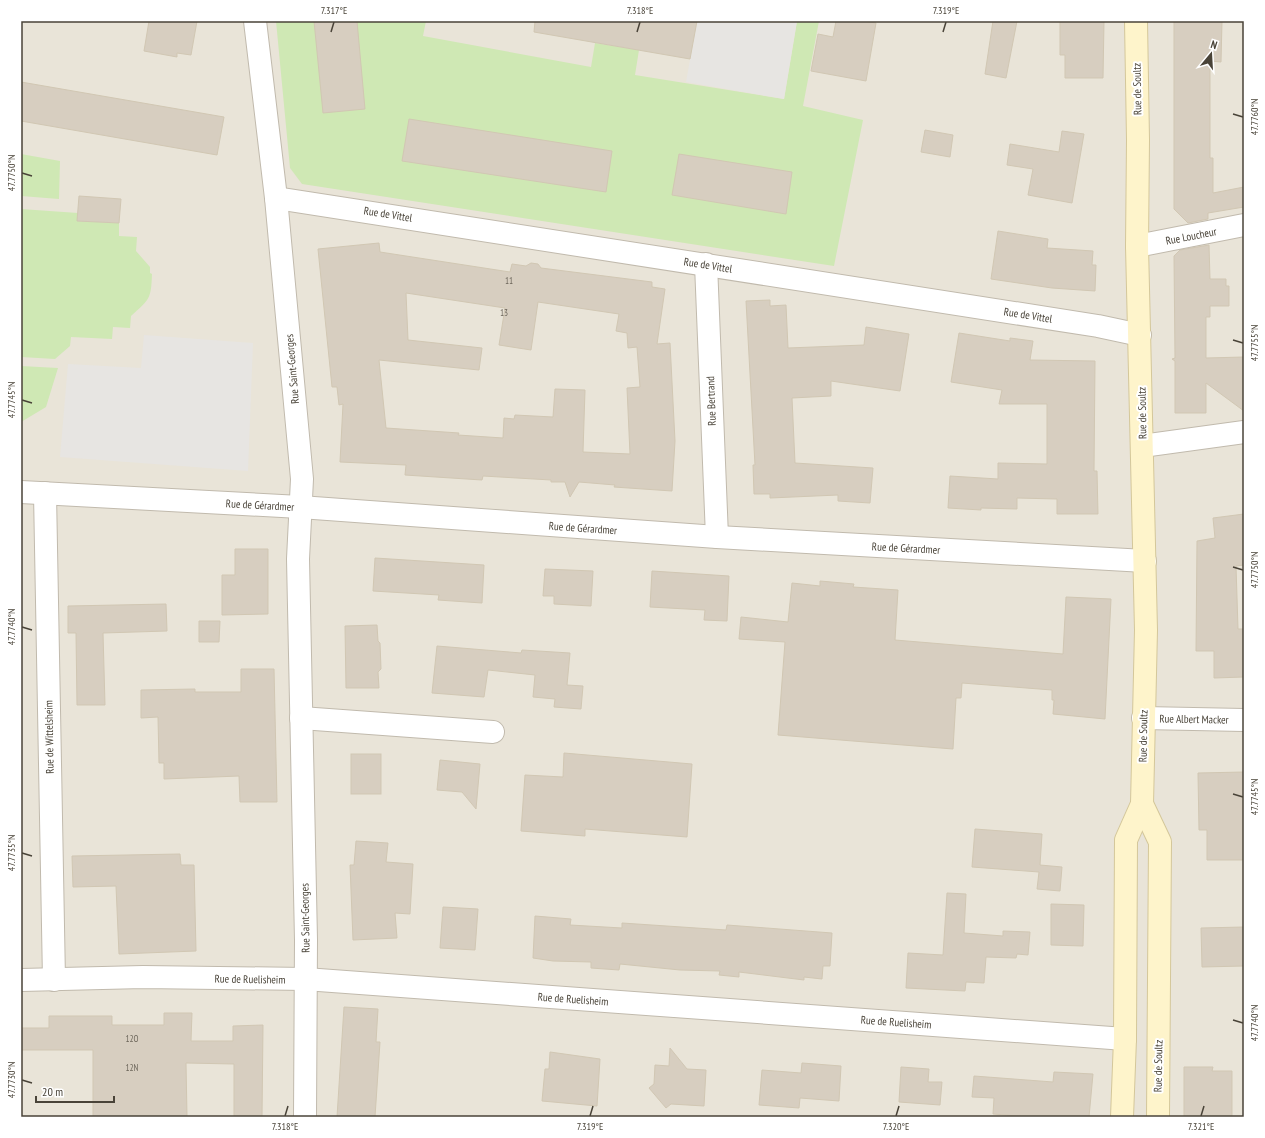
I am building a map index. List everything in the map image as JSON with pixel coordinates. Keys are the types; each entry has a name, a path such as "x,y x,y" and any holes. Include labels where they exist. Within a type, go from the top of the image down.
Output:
{"main road":[{"name":"Rue de Soultz","path":"1122,1117 1125,1039 1126,840 1142,804 1146,630 1137,246 1138,140 1136,21"},
{"name":"Rue de Soultz","path":"1142,804 1160,842 1158,1117"}],"street":[{"name":"Rue Saint-Georges","path":"255,21 276,198 302,480 298,559 306,932 305,1117"},
{"name":"Rue de Vittel","path":"276,198 706,264 1083,324 1140,335"},
{"name":"Rue Loucheur","path":"1137,246 1244,226"},
{"name":"Rue Bertrand","path":"706,264 716,537"},
{"path":"1142,446 1244,432"},
{"name":"Rue de Gérardmer","path":"21,492 300,508 716,537 1145,561"},
{"name":"Rue de Wittelsheim","path":"45,493 54,980"},
{"path":"301,718 493,732"},
{"name":"Rue Albert Macker","path":"1143,718 1244,720"},
{"name":"Rue de Ruelisheim","path":"21,980 143,977 305,979 1125,1039"}],"shaded area":[{"path":"21,21 1244,21 1244,1117 21,1117"},
{"path":"697,21 797,21 784,99 686,82"},
{"path":"144,335 253,343 248,471 60,457 68,364 141,368"}],"green space":[{"path":"276,21 426,21 423,36 591,67 595,43 639,50 635,75 784,99 797,21 819,21 803,106 863,120 834,266 302,184 290,168"},
{"path":"21,154 60,161 59,199 21,196"},
{"path":"21,209 78,213 78,221 119,223 119,236 137,237 136,251 150,267 152,282 150,294 146,302 131,316 130,328 113,327 112,339 71,337 70,346 55,359 21,357"},
{"path":"21,366 58,368 46,407 21,422"}],"building":[{"path":"149,21 197,21 191,55 177,53 177,57 144,51"},
{"path":"314,21 357,21 365,109 323,113"},
{"path":"535,21 697,21 690,59 534,32"},
{"path":"836,21 862,21 876,23 866,81 811,71 818,34 833,37"},
{"path":"993,21 1017,21 1006,78 985,74"},
{"path":"1060,21 1104,21 1103,78 1065,78 1065,55 1060,55"},
{"path":"1174,21 1222,21 1221,62 1210,61 1210,158 1213,158 1213,193 1244,187 1244,207 1208,213 1208,219 1188,223 1174,209"},
{"path":"21,82 224,117 217,155 21,121"},
{"path":"409,119 612,151 606,192 402,161"},
{"path":"925,130 953,135 950,157 921,152"},
{"path":"1062,131 1084,134 1072,203 1028,195 1033,169 1007,165 1010,144 1059,152"},
{"path":"679,154 792,172 786,214 672,195"},
{"path":"79,196 121,199 119,223 77,221"},
{"path":"998,231 1048,239 1047,248 1093,251 1092,265 1096,265 1095,291 1052,288 991,279"},
{"path":"379,243 380,252 510,272 512,264 526,266 531,263 538,264 541,268 652,282 652,287 665,289 657,344 670,343 675,441 672,491 614,487 615,485 579,482 570,497 565,482 483,476 482,480 405,475 406,465 340,462 343,404 339,405 337,387 332,387 318,249","holes":["406,293 505,308 499,345 531,350 538,302 619,314 616,331 627,333 628,348 637,347 640,387 627,388 630,454 583,452 585,390 555,389 553,417 515,415 514,419 504,418 503,438 458,435 459,433 386,428 379,360 479,370 482,348 408,340"]},
{"path":"1209,245 1210,279 1226,279 1226,286 1229,286 1229,306 1210,306 1210,317 1206,317 1206,358 1244,357 1244,411 1206,383 1206,413 1175,413 1175,361 1172,359 1175,358 1174,256 1180,250"},
{"path":"770,300 770,306 786,305 788,348 864,345 866,327 909,334 900,391 831,381 831,396 792,398 795,463 873,468 870,503 838,501 838,495 770,498 770,494 754,494 753,465 755,465 746,301"},
{"path":"959,333 1010,341 1010,338 1033,341 1030,360 1095,361 1094,471 1097,471 1098,514 1057,514 1057,499 1017,498 1017,509 981,508 981,510 948,508 950,476 998,479 998,463 1047,464 1047,404 999,404 1002,390 951,382"},
{"path":"1244,514 1244,565 1236,566 1238,629 1244,629 1244,677 1214,678 1214,651 1196,651 1197,541 1215,538 1213,518"},
{"path":"235,549 268,549 268,614 222,615 222,575 235,575"},
{"path":"375,558 484,565 482,603 438,600 439,595 373,591"},
{"path":"545,569 593,571 591,606 554,604 554,596 543,596"},
{"path":"652,571 729,576 727,621 704,620 705,610 650,607"},
{"path":"820,581 854,584 853,587 898,590 895,640 1063,654 1066,597 1111,599 1105,719 1053,714 1054,700 1052,700 1052,690 962,683 961,698 956,698 953,749 778,735 785,642 739,639 741,617 788,622 792,583 820,586"},
{"path":"166,604 167,631 103,633 105,705 77,705 76,633 68,633 68,606"},
{"path":"199,621 220,621 219,642 199,642"},
{"path":"377,625 378,641 380,643 381,669 378,672 379,688 346,688 345,626"},
{"path":"437,646 521,653 522,650 570,653 567,685 583,686 581,709 554,707 555,699 533,697 535,675 488,670 484,697 432,693"},
{"path":"241,669 274,669 277,802 240,802 239,776 164,779 164,763 159,763 158,717 141,718 141,690 195,689 195,692 241,692"},
{"path":"564,753 692,764 687,837 585,829 585,836 521,831 525,775 563,777"},
{"path":"351,754 381,754 381,794 351,794"},
{"path":"440,760 480,764 476,809 462,792 437,790"},
{"path":"1244,772 1244,860 1207,860 1207,830 1199,830 1198,773"},
{"path":"975,829 1042,834 1040,865 1062,867 1060,891 1037,889 1039,872 972,867"},
{"path":"356,841 388,843 386,862 413,864 410,914 395,913 397,938 353,940 350,865 354,865"},
{"path":"180,854 181,865 194,865 196,951 119,954 116,886 73,887 72,856"},
{"path":"947,893 966,894 964,933 1003,936 1003,931 1030,932 1028,955 1017,954 1016,958 986,957 984,983 966,982 965,991 906,988 908,953 943,955"},
{"path":"1051,904 1084,905 1083,946 1051,945"},
{"path":"443,907 478,909 475,950 440,948"},
{"path":"535,916 571,919 570,925 622,928 622,923 726,930 727,925 832,933 830,966 823,966 822,979 804,977 804,980 739,972 739,977 719,975 720,971 680,970 620,964 619,970 591,968 591,962 553,961 533,958"},
{"path":"1244,927 1244,966 1202,967 1201,928"},
{"path":"344,1007 378,1009 376,1042 380,1042 375,1117 337,1117"},
{"path":"164,1013 192,1013 191,1041 233,1041 233,1026 263,1025 262,1117 234,1117 234,1064 186,1063 187,1117 93,1117 93,1050 21,1050 21,1028 49,1028 49,1016 112,1016 112,1025 164,1025"},
{"path":"670,1048 687,1069 706,1070 704,1106 671,1104 666,1108 649,1088 654,1084 655,1065 669,1066"},
{"path":"550,1052 600,1059 597,1106 542,1101 545,1069 549,1069"},
{"path":"802,1063 841,1066 839,1101 800,1098 799,1108 759,1105 762,1070 801,1073"},
{"path":"901,1067 929,1069 928,1082 942,1082 940,1105 899,1102"},
{"path":"1184,1067 1213,1067 1212,1071 1232,1071 1232,1117 1184,1117"},
{"path":"1054,1072 1093,1074 1089,1117 1029,1117 993,1114 994,1098 972,1097 974,1076 1053,1082"}]}
